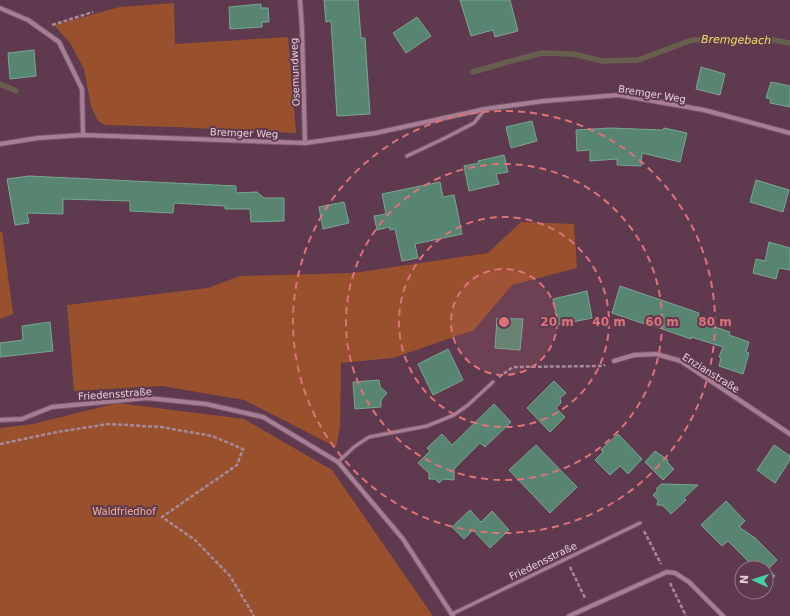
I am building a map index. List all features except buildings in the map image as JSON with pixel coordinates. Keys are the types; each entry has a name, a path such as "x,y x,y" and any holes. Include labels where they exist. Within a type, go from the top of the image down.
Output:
{"street":[{"name":"Osemundweg","path":"300,0 305,143"},
{"path":"0,8 28,20 59,42 82,89 83,135"},
{"name":"Bremger Weg","path":"0,144 38,138 83,135 305,143 376,133 485,109 544,101 619,95 704,110 790,133"},
{"name":"Enzianstraße","path":"614,361 634,355 656,354 681,361 790,434"},
{"name":"Friedensstraße","path":"0,420 22,419 52,407 147,398 206,404 263,417 338,462 402,539 453,615"},
{"path":"569,616 667,572 676,573 688,582 723,616"}],"lane":[{"path":"407,156 474,123 485,109"},
{"path":"338,462 354,446 369,437 427,426 454,415 468,405 493,382"},
{"name":"Friedensstraße","path":"453,615 640,523"}],"path":[{"path":"40,29 93,12"},
{"path":"493,382 513,367 603,366"},
{"path":"0,444 57,432 109,424 161,427 212,436 243,449 237,465 162,517 195,540 230,576 253,616"},
{"path":"567,559 590,607"}],"green space":[{"path":"174,3 175,44 288,37 296,133 105,125 98,121 91,106 84,69 70,43 54,25 120,7"},
{"path":"521,222 574,224 577,268 512,285 474,330 393,358 341,363 340,426 336,447 244,400 162,386 74,391 67,305 208,288 240,276 353,273 488,253"},
{"path":"2,231 13,314 0,319 0,232"},
{"name":"Waldfriedhof","path":"118,403 244,419 332,470 433,616 0,616 0,428 33,424"}],"waterway":[{"name":"Bremgebach","path":"473,72 542,53 573,54 603,61 638,60 692,40 767,39 790,43"},
{"name":"Bremgebach","path":"0,84 16,91"}]}
